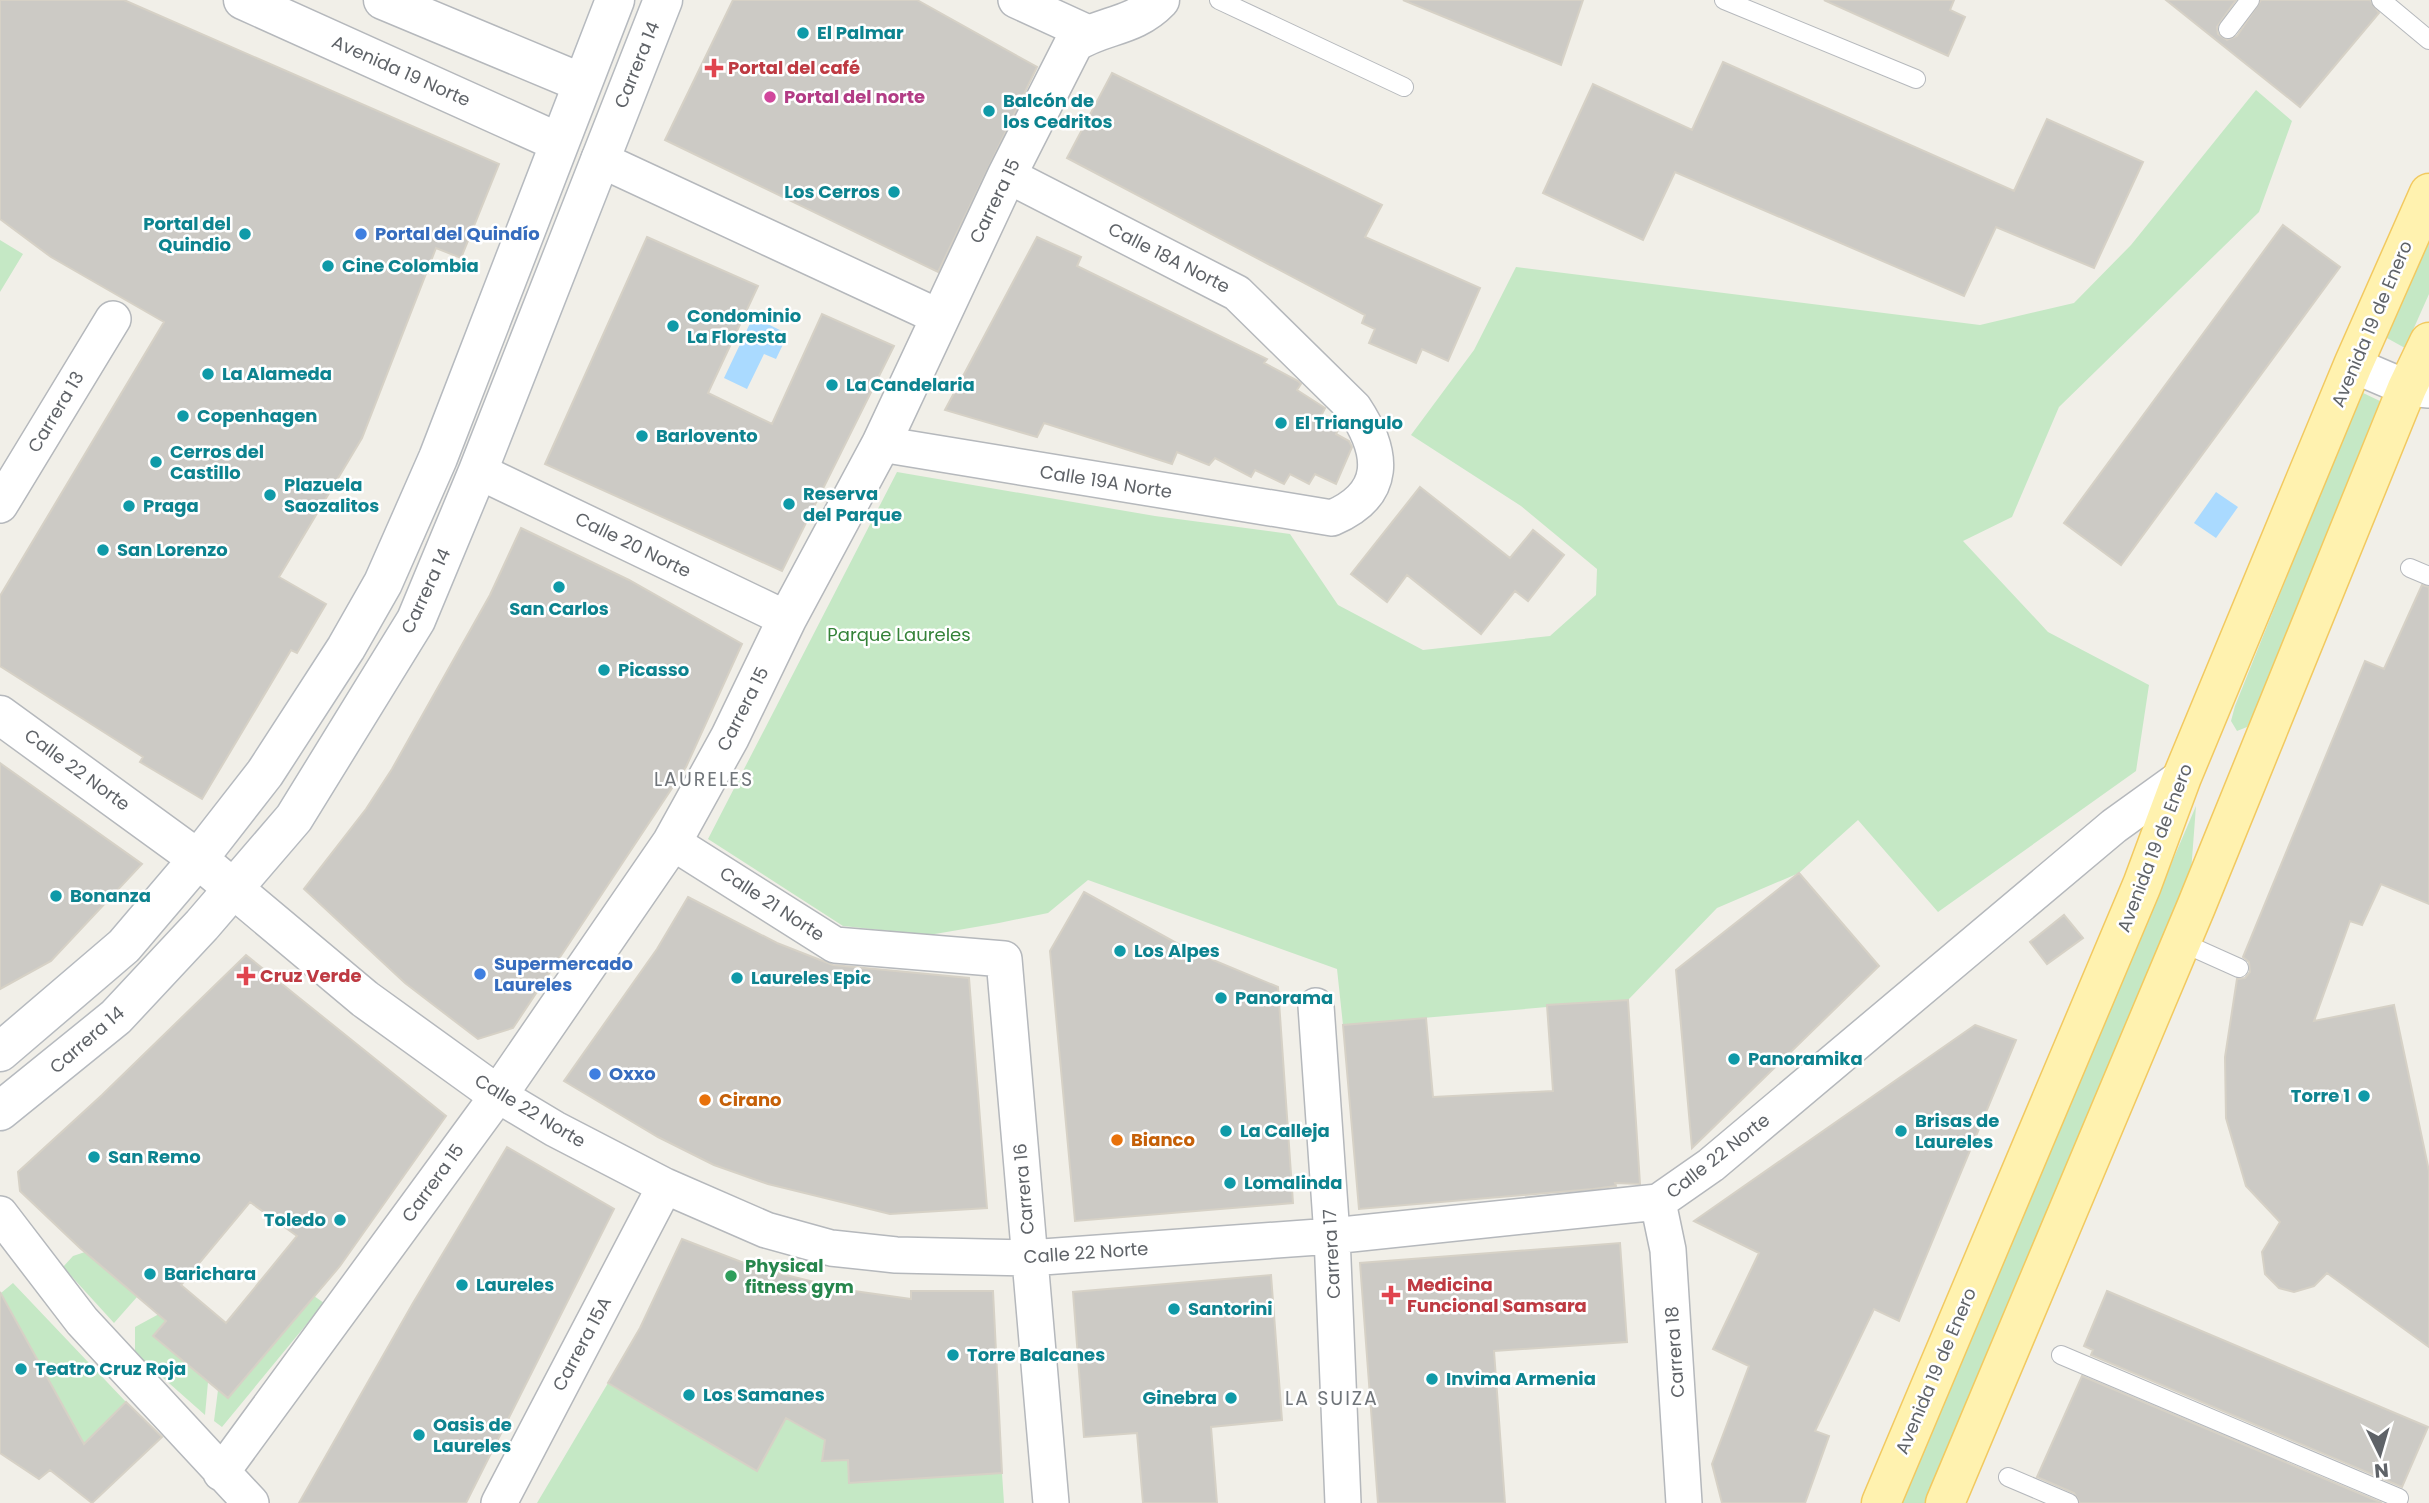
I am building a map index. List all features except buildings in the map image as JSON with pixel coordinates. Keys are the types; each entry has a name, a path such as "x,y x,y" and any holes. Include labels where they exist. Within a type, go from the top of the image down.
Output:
{"main road":[{"name":"Avenida 19 Norte","path":"243,0 558,142"},
{"path":"383,0 582,83"},
{"path":"0,1052 124,946 236,813 305,715 383,583 438,458 615,0"},
{"name":"Carrera 14","path":"0,1111 116,1017 294,818 416,620 478,471 663,0"},
{"path":"1088,33 1126,24 1144,14 1160,0"},
{"name":"Carrera 15","path":"498,1095 672,842 730,737 880,444 1007,175 1074,43 1088,33"},
{"name":"Avenida 19 de Enero","path":"1881,1503 2142,885 2182,777 2353,365 2429,194"},
{"path":"1945,1503 2239,801 2418,389 2429,342"},
{"name":"Calle 22 Norte","path":"0,715 198,859 365,999 498,1095"},
{"path":"2182,777 2239,801"}],"street":[{"path":"1016,0 1088,33"},
{"path":"599,159 939,317"},
{"name":"Calle 18A Norte","path":"1007,175 1237,293 1354,408 1368,429 1377,454 1376,475 1366,494 1352,509 1332,517"},
{"name":"Carrera 13","path":"0,505 113,319"},
{"path":"2353,365 2418,389"},
{"name":"Calle 19A Norte","path":"880,444 1332,517"},
{"name":"Calle 20 Norte","path":"478,471 788,620"},
{"name":"Calle 22 Norte","path":"498,1095 555,1129 665,1186 766,1230 831,1248 896,1255 1030,1258 1332,1236 1658,1202 1711,1165 2114,826 2182,777"},
{"name":"Calle 21 Norte","path":"672,842 835,945 1004,959"},
{"name":"Carrera 16","path":"1004,959 1051,1503"},
{"name":"Carrera 17","path":"1316,1006 1332,1236 1343,1503"},
{"name":"Carrera 15","path":"221,1473 498,1095"},
{"name":"Carrera 15A","path":"499,1503 665,1186"},
{"name":"Carrera 18","path":"1658,1202 1668,1250 1684,1503"},
{"path":"0,1214 82,1321 251,1503"}],"lane":[{"path":"1219,0 1404,87"},
{"path":"1724,0 1916,79"},
{"path":"2228,29 2250,0"},
{"path":"2381,0 2429,40"},
{"path":"2410,568 2429,576"},
{"path":"2181,942 2239,968"},
{"path":"2061,1355 2399,1498 2397,1503"},
{"path":"2008,1478 2069,1503"}],"green space":[{"name":"Parque Laureles","path":"2256,90 2292,121 2259,212 2059,407 2012,517 1963,541 2048,632 2149,685 2136,771 1938,912 1858,820 1799,873 1717,908 1628,1000 1343,1025 1337,969 1088,880 1048,913 999,923 929,935 843,926 708,839 897,472 1155,516 1290,534 1338,605 1423,650 1550,636 1596,595 1597,569 1521,506 1411,435 1474,350 1516,267 1980,325 2074,303 2131,245"},
{"path":"2429,232 2429,294 2405,348 2385,337"},
{"path":"0,240 23,254 0,292"},
{"path":"2361,392 2380,401 2253,715 2247,727 2237,731 2231,721 2235,706"},
{"path":"2196,806 2191,872 1996,1333 1928,1503 1898,1503"},
{"path":"85,1252 137,1297 114,1323 63,1267 73,1256"},
{"path":"13,1283 126,1402 84,1444 1,1293"},
{"path":"314,1296 324,1303 222,1427 214,1421 218,1390 228,1398"},
{"path":"159,1314 167,1321 154,1336 208,1382 205,1415 135,1353 135,1327"},
{"path":"608,1383 757,1471 786,1418 825,1440 822,1461 848,1460 849,1483 1002,1473 1004,1503 537,1503"}],"water":[{"path":"753,317 788,334 776,359 764,354 747,389 724,378"},
{"path":"2216,492 2238,507 2216,538 2194,523"}],"place":[{"name":"El Palmar","path":"803,33"},
{"name":"Portal del café","path":"714,68"},
{"name":"Portal del norte","path":"770,97"},
{"name":"Balcón de los Cedritos","path":"989,111"},
{"name":"Los Cerros","path":"894,192"},
{"name":"Portal del Quindio","path":"245,234"},
{"name":"Portal del Quindío","path":"361,234"},
{"name":"Cine Colombia","path":"328,266"},
{"name":"Condominio La Floresta","path":"673,326"},
{"name":"La Alameda","path":"208,374"},
{"name":"La Candelaria","path":"832,385"},
{"name":"Copenhagen","path":"183,416"},
{"name":"El Triangulo","path":"1281,423"},
{"name":"Barlovento","path":"642,436"},
{"name":"Cerros del Castillo","path":"156,462"},
{"name":"Plazuela Saozalitos","path":"270,495"},
{"name":"Reserva del Parque","path":"789,504"},
{"name":"Praga","path":"129,506"},
{"name":"San Lorenzo","path":"103,550"},
{"name":"San Carlos","path":"559,587"},
{"name":"Picasso","path":"604,670"},
{"name":"Bonanza","path":"56,896"},
{"name":"Los Alpes","path":"1120,951"},
{"name":"Supermercado Laureles","path":"480,974"},
{"name":"Cruz Verde","path":"246,976"},
{"name":"Laureles Epic","path":"737,978"},
{"name":"Panorama","path":"1221,998"},
{"name":"Panoramika","path":"1734,1059"},
{"name":"Oxxo","path":"595,1074"},
{"name":"Torre 1","path":"2364,1096"},
{"name":"Cirano","path":"705,1100"},
{"name":"La Calleja","path":"1226,1131"},
{"name":"Brisas de Laureles","path":"1901,1131"},
{"name":"Bianco","path":"1117,1140"},
{"name":"San Remo","path":"94,1157"},
{"name":"Lomalinda","path":"1230,1183"},
{"name":"Toledo","path":"340,1220"},
{"name":"Barichara","path":"150,1274"},
{"name":"Physical fitness gym","path":"731,1276"},
{"name":"Laureles","path":"462,1285"},
{"name":"Medicina Funcional Samsara","path":"1391,1295"},
{"name":"Santorini","path":"1174,1309"},
{"name":"Torre Balcanes","path":"953,1355"},
{"name":"Teatro Cruz Roja","path":"21,1369"},
{"name":"Invima Armenia","path":"1432,1379"},
{"name":"Los Samanes","path":"689,1395"},
{"name":"Ginebra","path":"1231,1398"},
{"name":"Oasis de Laureles","path":"419,1435"}],"district":[{"name":"LAURELES","path":"704,779"},
{"name":"LA SUIZA","path":"1332,1398"}]}
